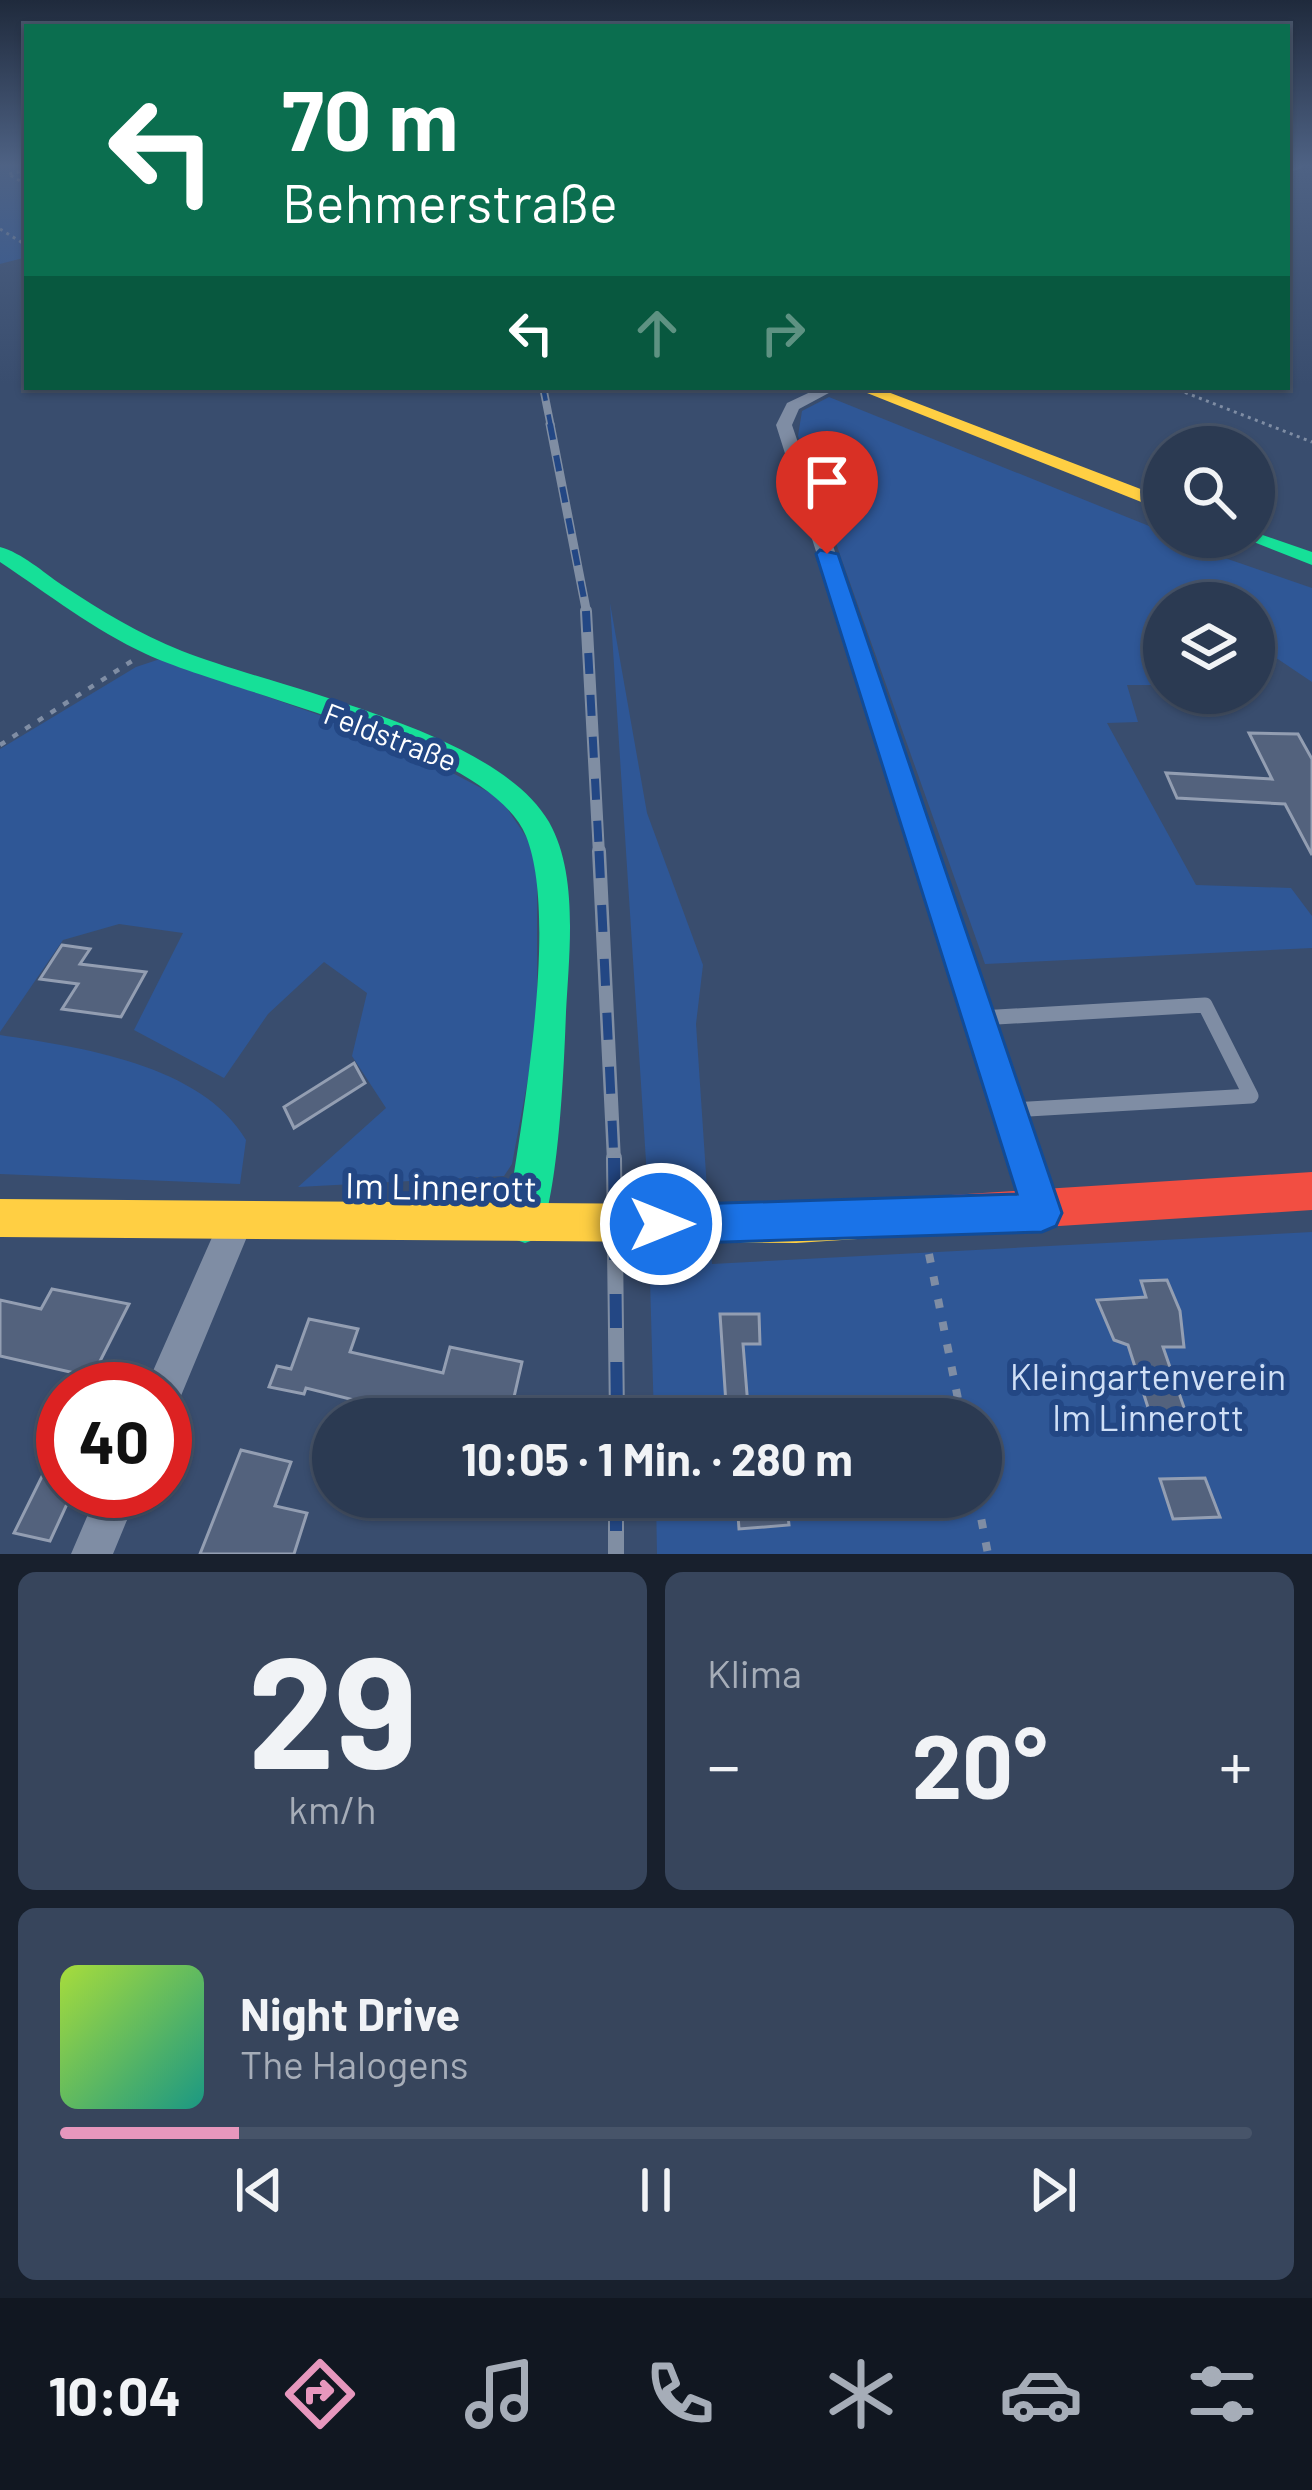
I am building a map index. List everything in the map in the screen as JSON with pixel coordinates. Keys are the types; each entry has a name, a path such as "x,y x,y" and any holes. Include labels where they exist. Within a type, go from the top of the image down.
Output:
{"main road":[{"path":"868,390 1143,497"},
{"path":"924,390 1143,473"},
{"path":"1275,520 1312,533"},
{"path":"1275,546 1312,560"},
{"name":"Feldstraße","path":"0,553 154,649 444,755 496,782 536,825 553,873 540,1126 525,1224"},
{"name":"Im Linnerott","path":"0,1218 525,1224 922,1219 1312,1191"}],"street":[{"path":"825,391 792,406 784,425 1042,1213"},
{"path":"176,1362 237,1220"},
{"path":"92,1554 107,1518"}],"lane":[{"path":"979,1018 1205,1005 1251,1096 1010,1110"}],"path":[{"path":"1179,390 1312,442"},
{"path":"0,745 154,649"},
{"path":"922,1219 958,1398"},
{"path":"981,1518 988,1554"}],"green space":[{"path":"0,239 24,239 24,258 0,264"},
{"path":"829,397 1143,524 1143,558 1225,558 1312,588 1312,682 1275,657 1275,582 1143,582 1143,685 1127,685 1138,722 1107,723 1196,885 1291,888 1312,916 1312,948 985,964 798,436 802,411"},
{"name":"Kleingartenverein Im Linnerott","path":"610,603 647,813 703,965 696,1024 712,1264 1312,1232 1312,1554 657,1554 656,1518 1002,1518 1002,1398 653,1398 647,1177"},
{"path":"160,659 390,740 500,798 537,853 537,1030 512,1164 504,1176 298,1187 386,1108 352,1056 367,993 324,962 268,1014 224,1078 134,1030 183,933 119,924 63,940 0,1032 0,749 136,667"},
{"path":"0,1035 101,1053 200,1093 226,1114 246,1140 240,1184 0,1174"}],"building":[{"path":"1249,733 1298,734 1312,759 1312,855 1285,804 1177,798 1166,773 1272,779"},
{"path":"62,945 90,949 80,964 146,972 121,1017 62,1009 78,984 40,979"},
{"path":"354,1063 365,1083 294,1128 284,1107"},
{"path":"1167,1280 1180,1311 1184,1347 1163,1347 1188,1419 1152,1420 1128,1345 1114,1340 1097,1300 1146,1297 1141,1281"},
{"path":"52,1289 129,1304 100,1362 36,1364 0,1356 0,1300 41,1309"},
{"path":"720,1314 759,1314 760,1344 743,1344 747,1398 726,1398"},
{"path":"309,1319 358,1329 350,1352 443,1373 450,1347 522,1362 514,1398 346,1398 306,1388 304,1394 269,1387 277,1366 291,1369"},
{"path":"241,1450 291,1462 275,1506 307,1513 294,1554 200,1554"},
{"path":"1205,1478 1220,1517 1173,1519 1160,1479"},
{"path":"36,1489 36,1518 61,1518 50,1541 14,1533"},
{"path":"738,1518 788,1518 789,1525 739,1529"}],"railway":[{"path":"544,390 551,427"},
{"path":"550,424 587,614"},
{"path":"586,611 599,854"},
{"path":"599,851 614,1161"},
{"path":"614,1158 617,1398"},
{"path":"616,1518 616,1554"}],"traffic: fast":[{"path":"1275,546 1312,559"},
{"path":"0,553 155,649 362,721 470,767 510,795 537,827 548,860 553,961 544,1080 525,1224"}],"traffic: slow":[{"path":"868,390 1143,497"},
{"path":"0,1218 796,1224 888,1218"}],"traffic: jam":[{"path":"888,1218 1312,1191"}],"route":[{"path":"661,1224 796,1224 1042,1213 827,554"}]}
